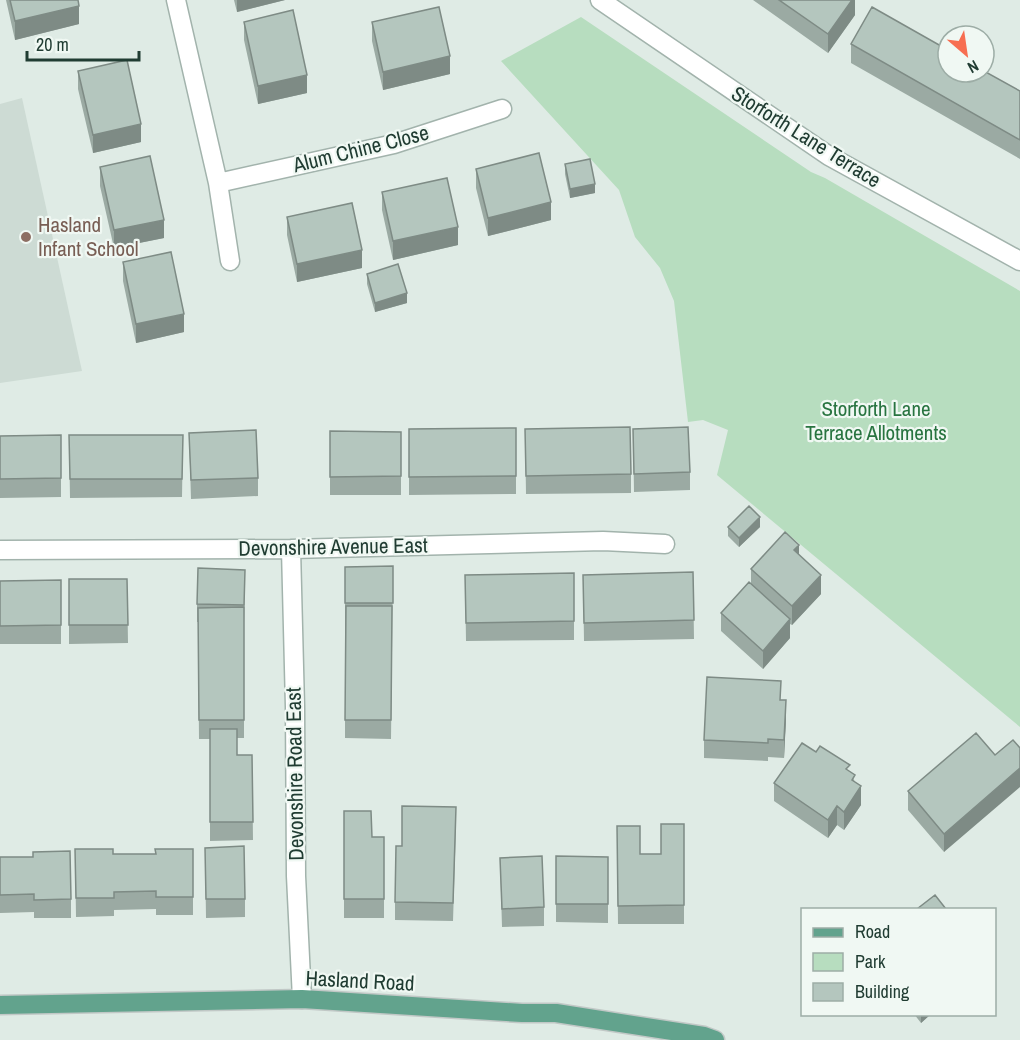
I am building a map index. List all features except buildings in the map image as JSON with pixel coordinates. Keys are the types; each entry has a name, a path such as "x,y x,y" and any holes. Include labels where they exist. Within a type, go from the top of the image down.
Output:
{"main road":[{"name":"Hasland Road","path":"0,1005 302,999 522,1013 556,1013 704,1036 715,1040"}],"street":[{"path":"176,0 218,183 230,261"},
{"name":"Storforth Lane Terrace","path":"600,0 829,156 1020,261"},
{"name":"Alum Chine Close","path":"218,183 394,144 502,109"},
{"name":"Devonshire Avenue East","path":"0,550 291,549 579,542 665,544"},
{"name":"Devonshire Road East","path":"291,549 296,876 302,999"}],"shaded area":[{"name":"Hasland Infant School","path":"22,98 82,371 0,383 0,104"}],"green space":[{"name":"Storforth Lane Terrace Allotments","path":"581,17 811,172 1020,291 1020,727 717,475 728,430 703,420 688,422 674,301 660,268 635,237 619,190 501,61"}],"place":[{"name":"Hasland Infant School","path":"26,237"}]}
